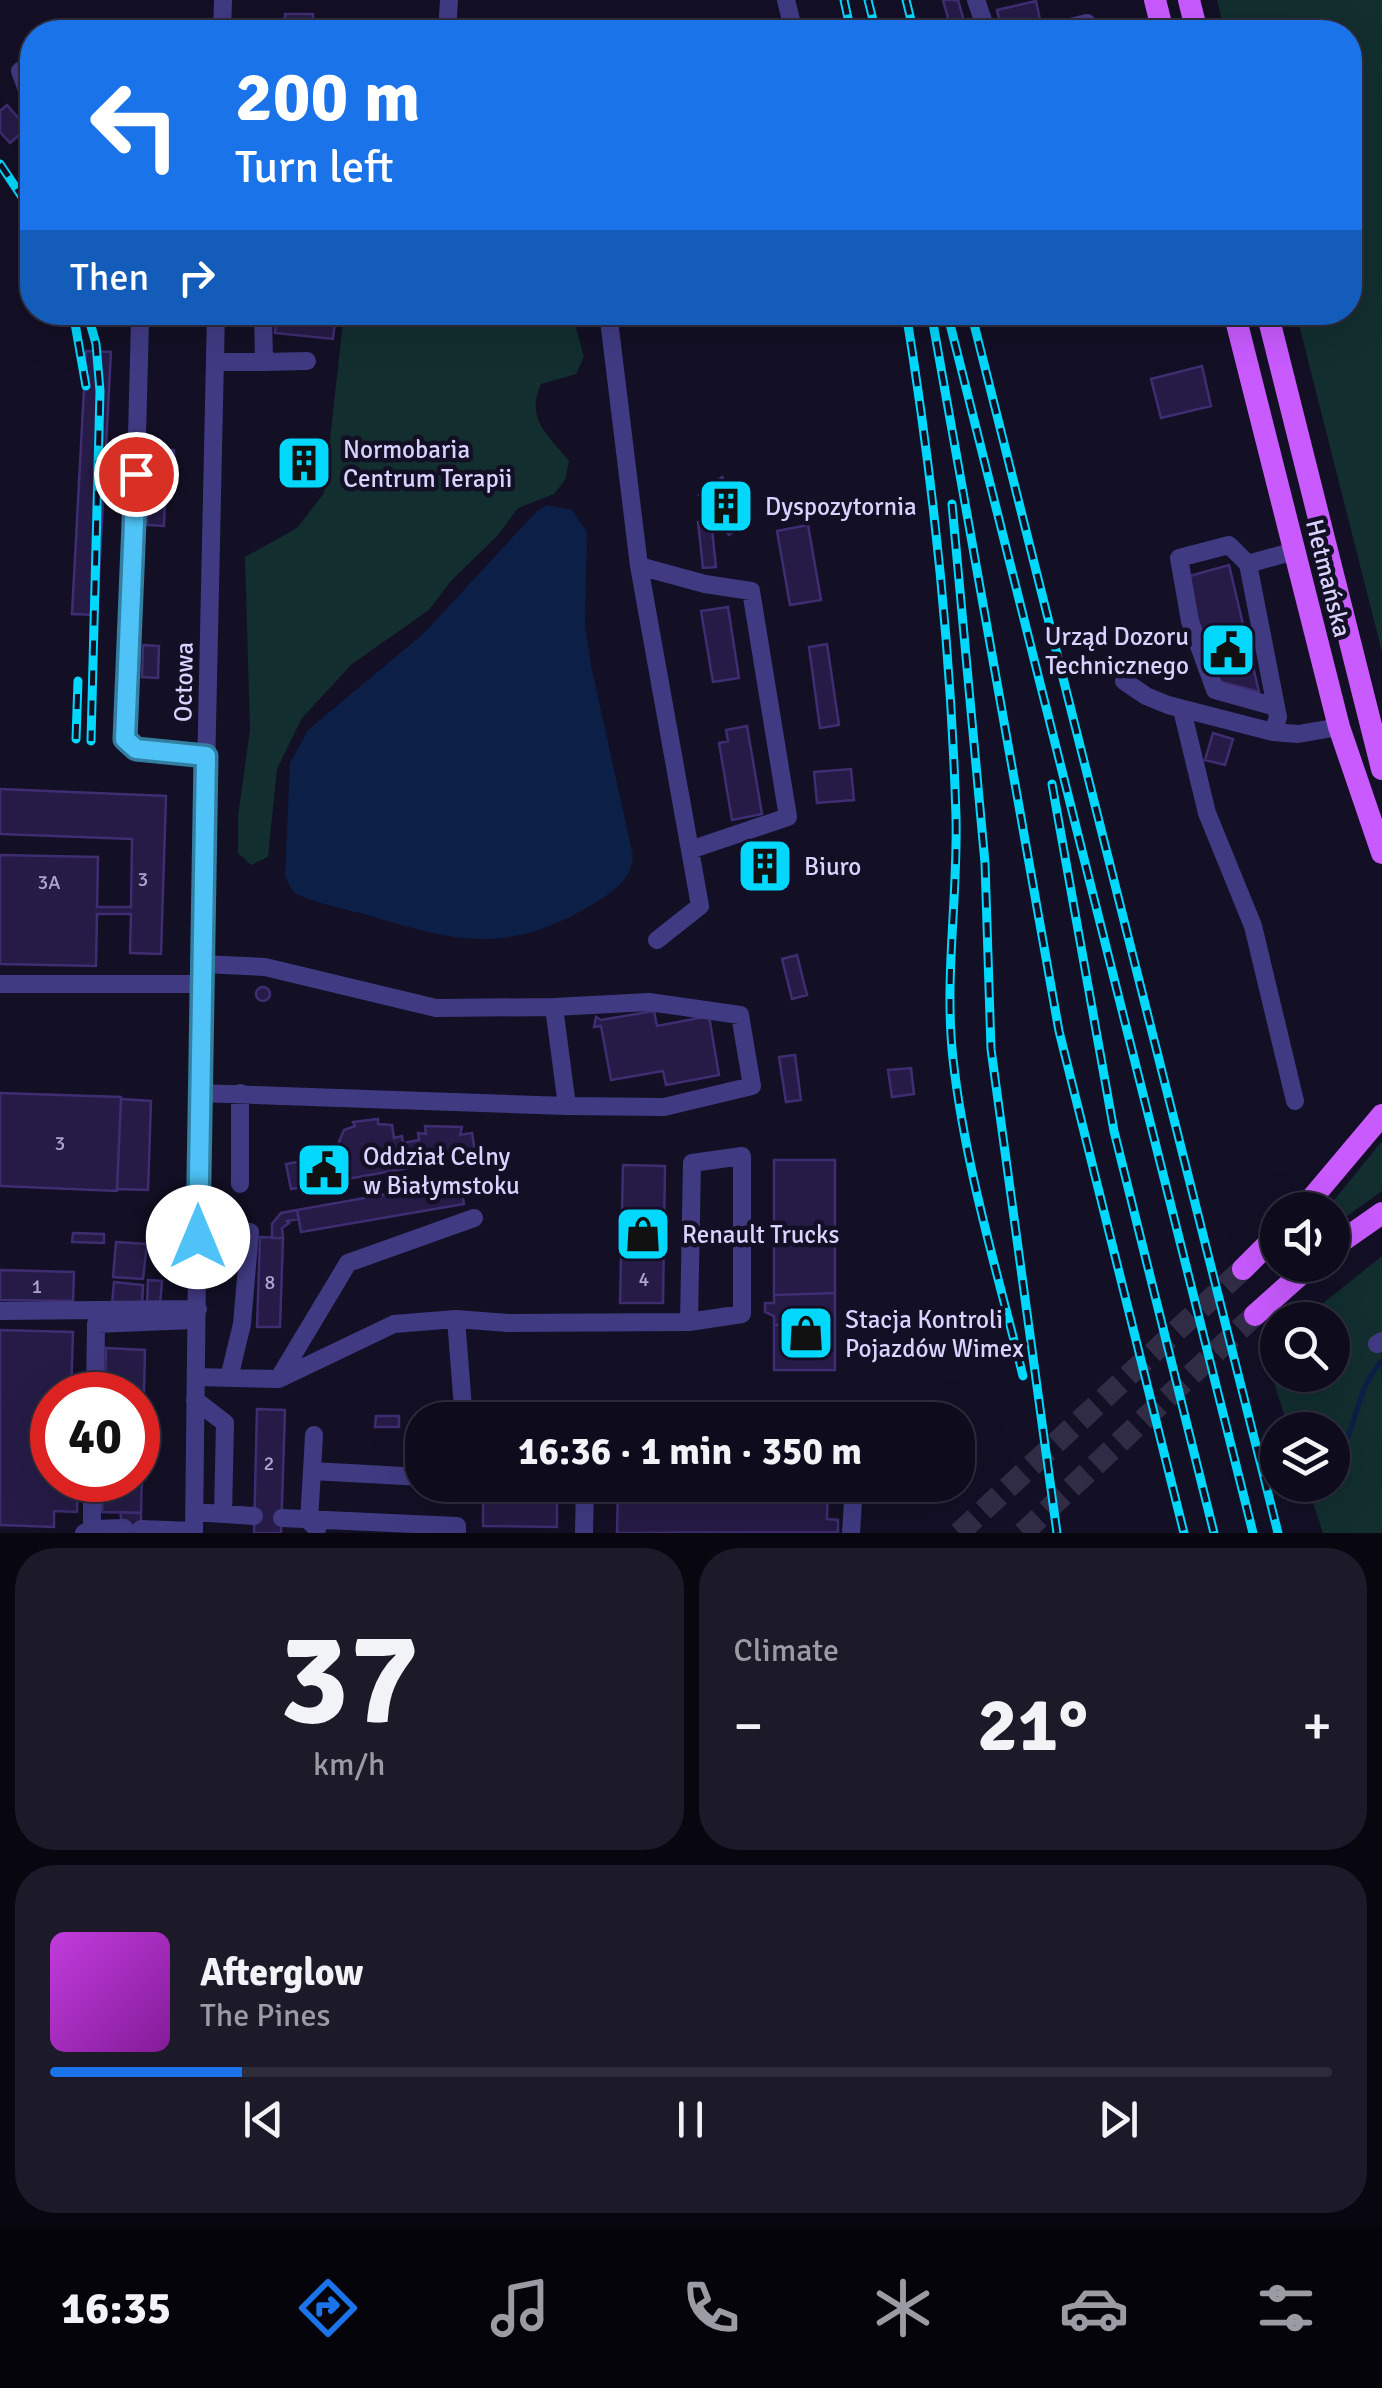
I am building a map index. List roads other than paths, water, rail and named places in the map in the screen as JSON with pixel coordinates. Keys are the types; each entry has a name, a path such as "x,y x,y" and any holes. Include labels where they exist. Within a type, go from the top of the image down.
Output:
{"main road":[{"path":"1159,15 1189,2"},
{"name":"Hetmańska","path":"1237,325 1339,728 1382,853"},
{"name":"Hetmańska","path":"1270,325 1381,766"},
{"path":"1339,728 1361,738 1381,766"},
{"path":"1317,1192 1382,1115"},
{"path":"1350,1236 1382,1214"},
{"path":"1243,1269 1260,1252"},
{"path":"1255,1316 1292,1282"}],"street":[{"path":"140,325 132,629 125,739 136,749 206,756"},
{"name":"Octowa","path":"194,1525 198,1093 216,325"},
{"path":"263,325 264,362"},
{"path":"610,325 638,566 700,906 656,940"},
{"path":"215,362 307,361"},
{"path":"1273,732 1278,718 1276,707 1248,564 1229,545 1179,558 1190,621 1214,690 1276,707"},
{"path":"1248,564 1294,551"},
{"path":"638,566 751,592 788,817 690,850"},
{"path":"1124,680 1146,696 1182,710 1273,732 1298,734 1339,728"},
{"path":"1182,710 1206,813 1253,926 1296,1101"},
{"path":"198,1093 664,1107 752,1086 740,1016 649,1002 436,1008 266,966 202,964"},
{"path":"0,984 201,984"},
{"path":"554,1007 567,1106"},
{"path":"240,1094 240,1184"},
{"path":"196,1377 279,1379 394,1324 456,1319 508,1323 689,1322 742,1314 742,1156 692,1163 689,1322"},
{"path":"279,1379 348,1263 474,1218"},
{"path":"229,1378 242,1324 250,1232"},
{"path":"0,1311 197,1314"},
{"path":"95,1372 96,1324 197,1314"},
{"path":"456,1319 463,1402"},
{"path":"195,1400 225,1424 223,1514"},
{"path":"312,1529 314,1435"},
{"path":"312,1472 405,1476"},
{"path":"91,1502 89,1532 194,1525 223,1514 254,1516"},
{"path":"584,1502 584,1533"},
{"path":"850,1533 853,1502"},
{"path":"282,1518 312,1529 458,1526 457,1533"}],"water":[{"path":"547,505 572,510 587,532 585,625 633,856 624,880 590,906 560,922 505,938 479,939 427,932 293,892 285,876 290,763 308,730 423,634 537,511"}],"waterway":[{"path":"1350,1431 1366,1386 1382,1361"}],"tunnel":[{"path":"959,1533 1243,1269"},
{"path":"1023,1533 1255,1315"}],"railway":[{"path":"844,0 848,20"},
{"path":"868,0 873,20"},
{"path":"906,0 911,20"},
{"path":"0,164 20,194"},
{"path":"75,325 86,386"},
{"path":"91,325 100,391 91,741"},
{"path":"908,325 932,501 950,690 956,817 950,998 953,1059 974,1179 1023,1376"},
{"path":"933,325 1059,1031 1184,1533"},
{"path":"950,325 1253,1533"},
{"path":"974,325 1278,1533"},
{"path":"952,504 985,863 991,1049 1057,1533"},
{"path":"76,739 78,681"},
{"path":"1052,784 1114,1131 1214,1533"}],"place":[{"name":"Normobaria Centrum Terapii","path":"304,463"},
{"name":"Dyspozytornia","path":"726,506"},
{"name":"Urząd Dozoru Technicznego","path":"1228,650"},
{"name":"Biuro","path":"765,866"},
{"name":"Oddział Celny w Białymstoku","path":"324,1170"},
{"name":"Renault Trucks","path":"643,1234"},
{"name":"Stacja Kontroli Pojazdów Wimex","path":"806,1333"}]}
